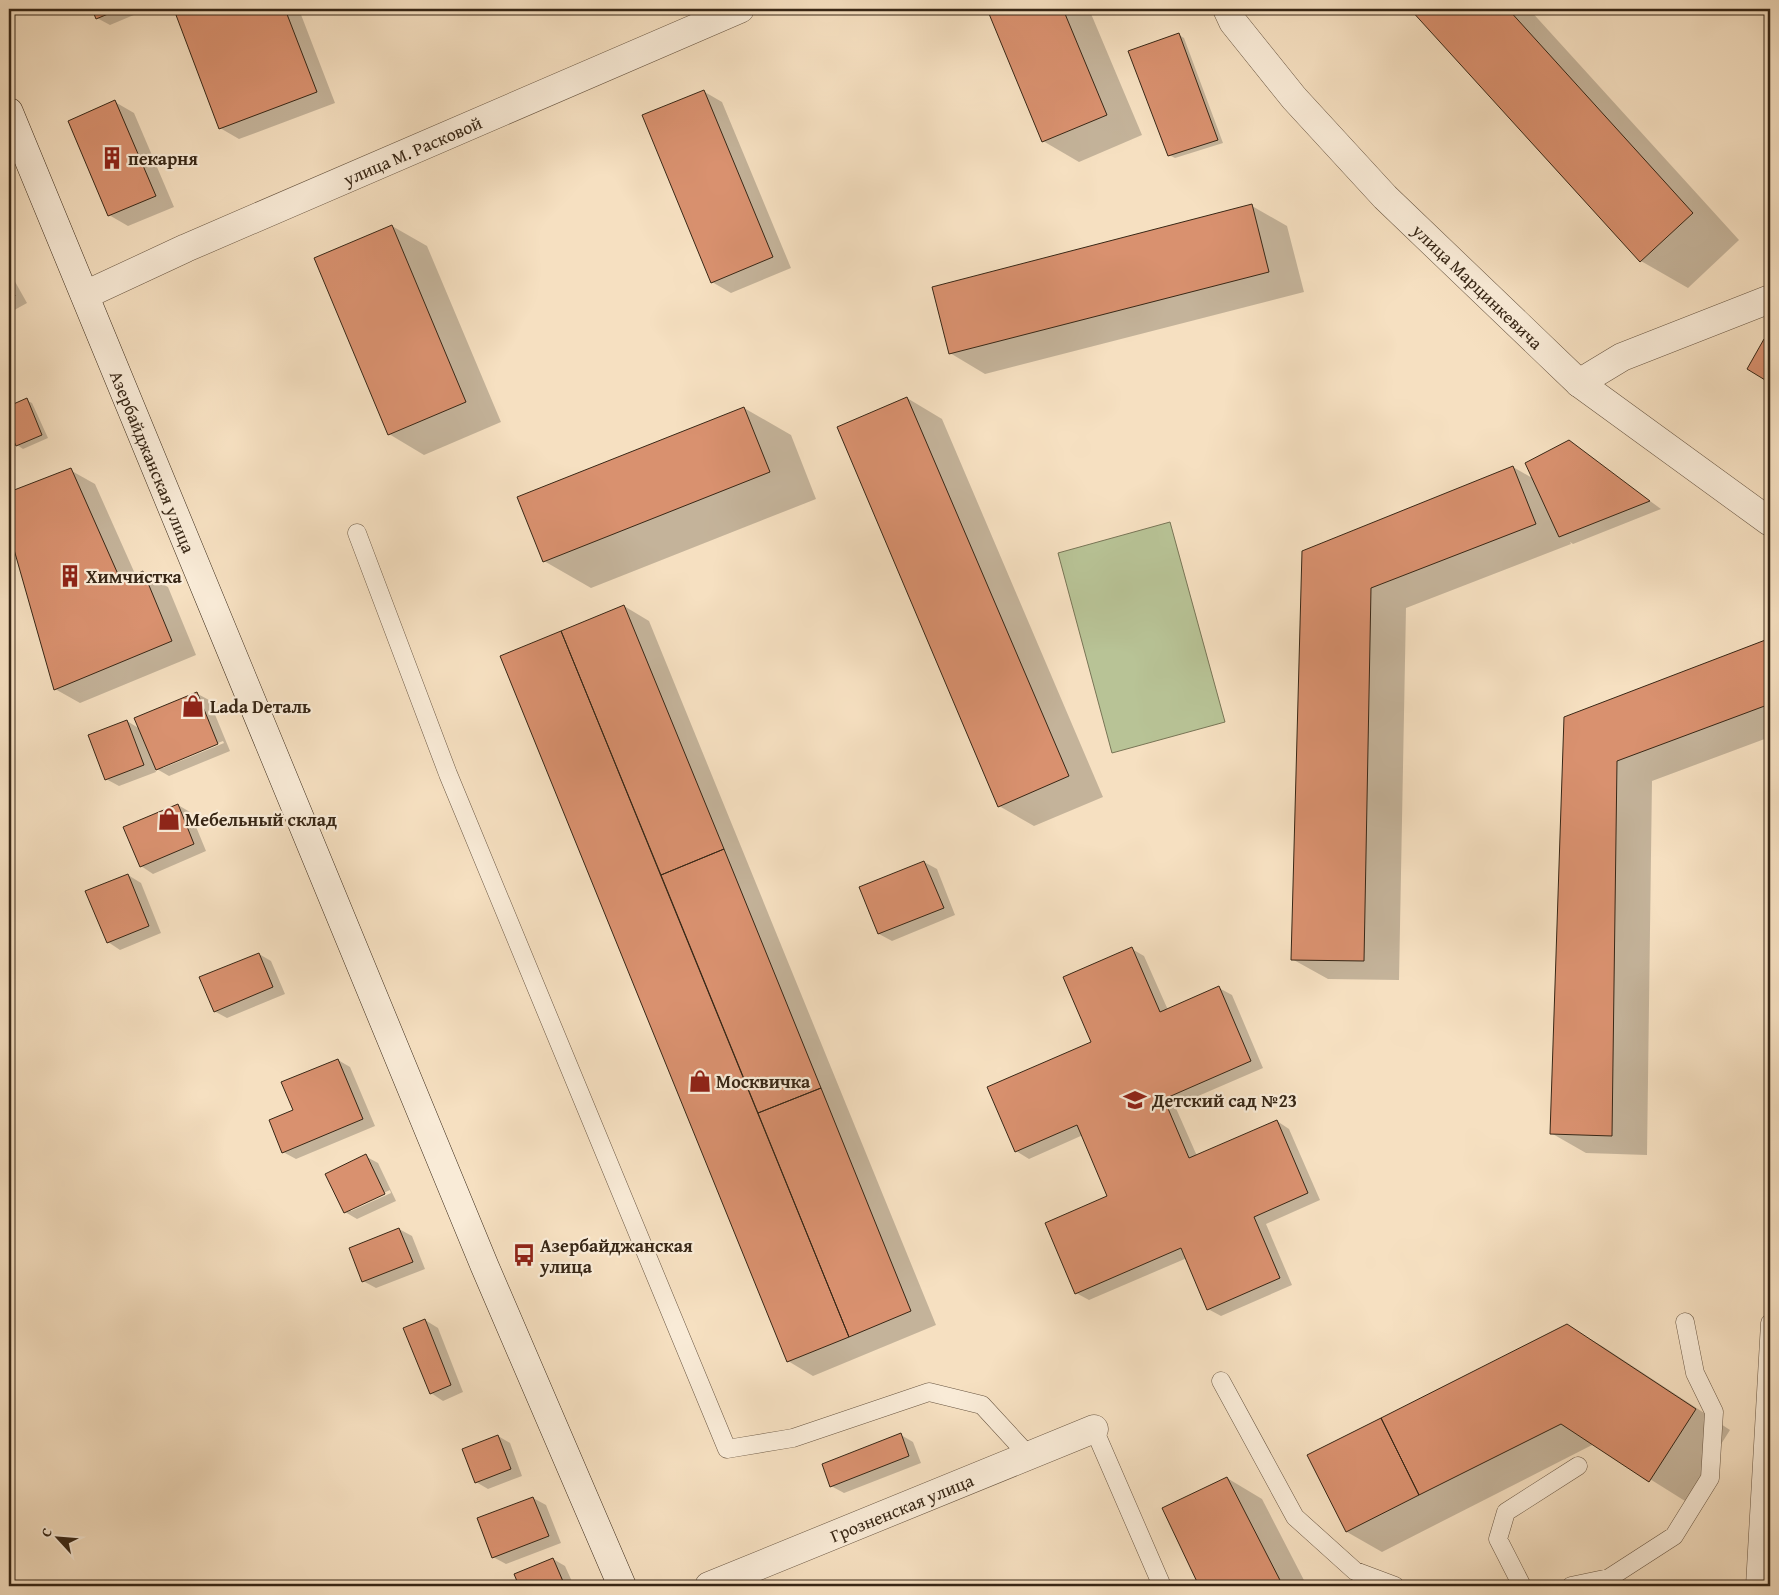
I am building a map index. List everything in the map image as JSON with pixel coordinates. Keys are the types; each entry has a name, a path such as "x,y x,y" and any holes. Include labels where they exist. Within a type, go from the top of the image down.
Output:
{"street":[{"name":"улица М. Расковой","path":"85,295 186,248 740,9"},
{"name":"улица Марцинкевича","path":"1227,9 1233,22 1294,98 1385,197 1579,383 1770,522"},
{"name":"Азербайджанская улица","path":"9,112 485,1267 622,1586"},
{"path":"1579,383 1622,357 1770,299"},
{"name":"Грозненская улица","path":"709,1586 1094,1429"}],"lane":[{"path":"357,533 448,774 727,1450 793,1438 929,1392 982,1405 1028,1455"},
{"path":"1571,1586 1610,1578 1674,1536 1710,1478 1714,1412 1695,1373 1684,1322"},
{"path":"1755,1586 1770,1323"},
{"path":"1221,1381 1295,1517 1356,1571 1396,1586"},
{"path":"1094,1429 1162,1586"},
{"path":"1522,1586 1498,1539 1506,1512 1578,1466"}],"green space":[{"path":"1170,522 1225,722 1112,753 1058,553"}],"building":[{"path":"92,9 120,9 96,19"},
{"path":"193,9 285,9 317,92 219,129 176,15"},
{"path":"987,9 1063,9 1107,115 1042,142"},
{"path":"1410,9 1508,9 1693,213 1640,262"},
{"path":"1179,33 1218,140 1168,156 1128,51"},
{"path":"704,90 773,257 711,283 642,115"},
{"name":"пекарня","path":"115,100 156,196 108,216 68,121"},
{"path":"1252,204 1269,272 949,354 932,287"},
{"path":"392,225 466,402 388,435 314,258"},
{"path":"9,284 15,296 9,299"},
{"path":"1764,339 1770,342 1770,383 1747,369"},
{"path":"907,397 1069,776 998,807 837,427"},
{"path":"27,398 42,435 16,446 9,429 9,406"},
{"path":"744,407 770,472 543,562 517,497"},
{"path":"1569,440 1650,501 1559,537 1525,463"},
{"path":"1513,466 1536,524 1371,588 1364,961 1291,960 1302,551"},
{"name":"Химчистка","path":"71,468 121,581 143,571 172,641 54,690 9,532 9,492"},
{"path":"624,605 724,849 661,875 561,631"},
{"path":"561,631 849,1337 787,1362 500,656"},
{"path":"1768,639 1770,645 1770,704 1617,761 1612,1136 1550,1134 1564,717"},
{"path":"197,692 218,744 156,770 134,718"},
{"path":"127,720 144,765 105,780 88,735"},
{"path":"178,804 194,844 140,867 123,827"},
{"path":"724,849 821,1088 758,1113 661,875"},
{"path":"924,861 944,908 878,934 859,887"},
{"path":"128,874 149,926 107,943 85,891"},
{"path":"1132,947 1160,1012 1219,986 1251,1061 1164,1099 1189,1158 1277,1120 1308,1193 1254,1217 1280,1278 1207,1310 1181,1248 1075,1294 1045,1223 1107,1196 1077,1125 1015,1152 987,1087 1091,1042 1063,977"},
{"path":"259,953 273,987 214,1012 199,977"},
{"path":"338,1059 363,1119 282,1153 269,1120 293,1110 281,1082"},
{"path":"821,1088 911,1311 849,1337 758,1113"},
{"path":"366,1154 385,1194 344,1213 325,1174"},
{"path":"399,1228 413,1262 362,1282 349,1248"},
{"path":"425,1319 451,1385 430,1394 403,1328"},
{"path":"1567,1324 1696,1409 1649,1482 1561,1424 1419,1495 1381,1418"},
{"path":"1381,1418 1419,1495 1346,1532 1307,1455"},
{"path":"901,1433 909,1456 830,1487 822,1464"},
{"path":"498,1435 511,1469 475,1483 462,1449"},
{"path":"1227,1477 1283,1586 1199,1586 1162,1508"},
{"path":"533,1497 549,1536 492,1558 477,1518"},
{"path":"553,1558 565,1586 519,1586 514,1574"}],"place":[{"name":"пекарня","path":"112,158"},
{"name":"Химчистка","path":"70,576"},
{"name":"Lada Dеталь","path":"193,706"},
{"name":"Мебельный склад","path":"169,819"},
{"name":"Москвичка","path":"700,1081"},
{"name":"Детский сад №23","path":"1135,1100"},
{"name":"Азербайджанская улица","path":"524,1255"}]}
